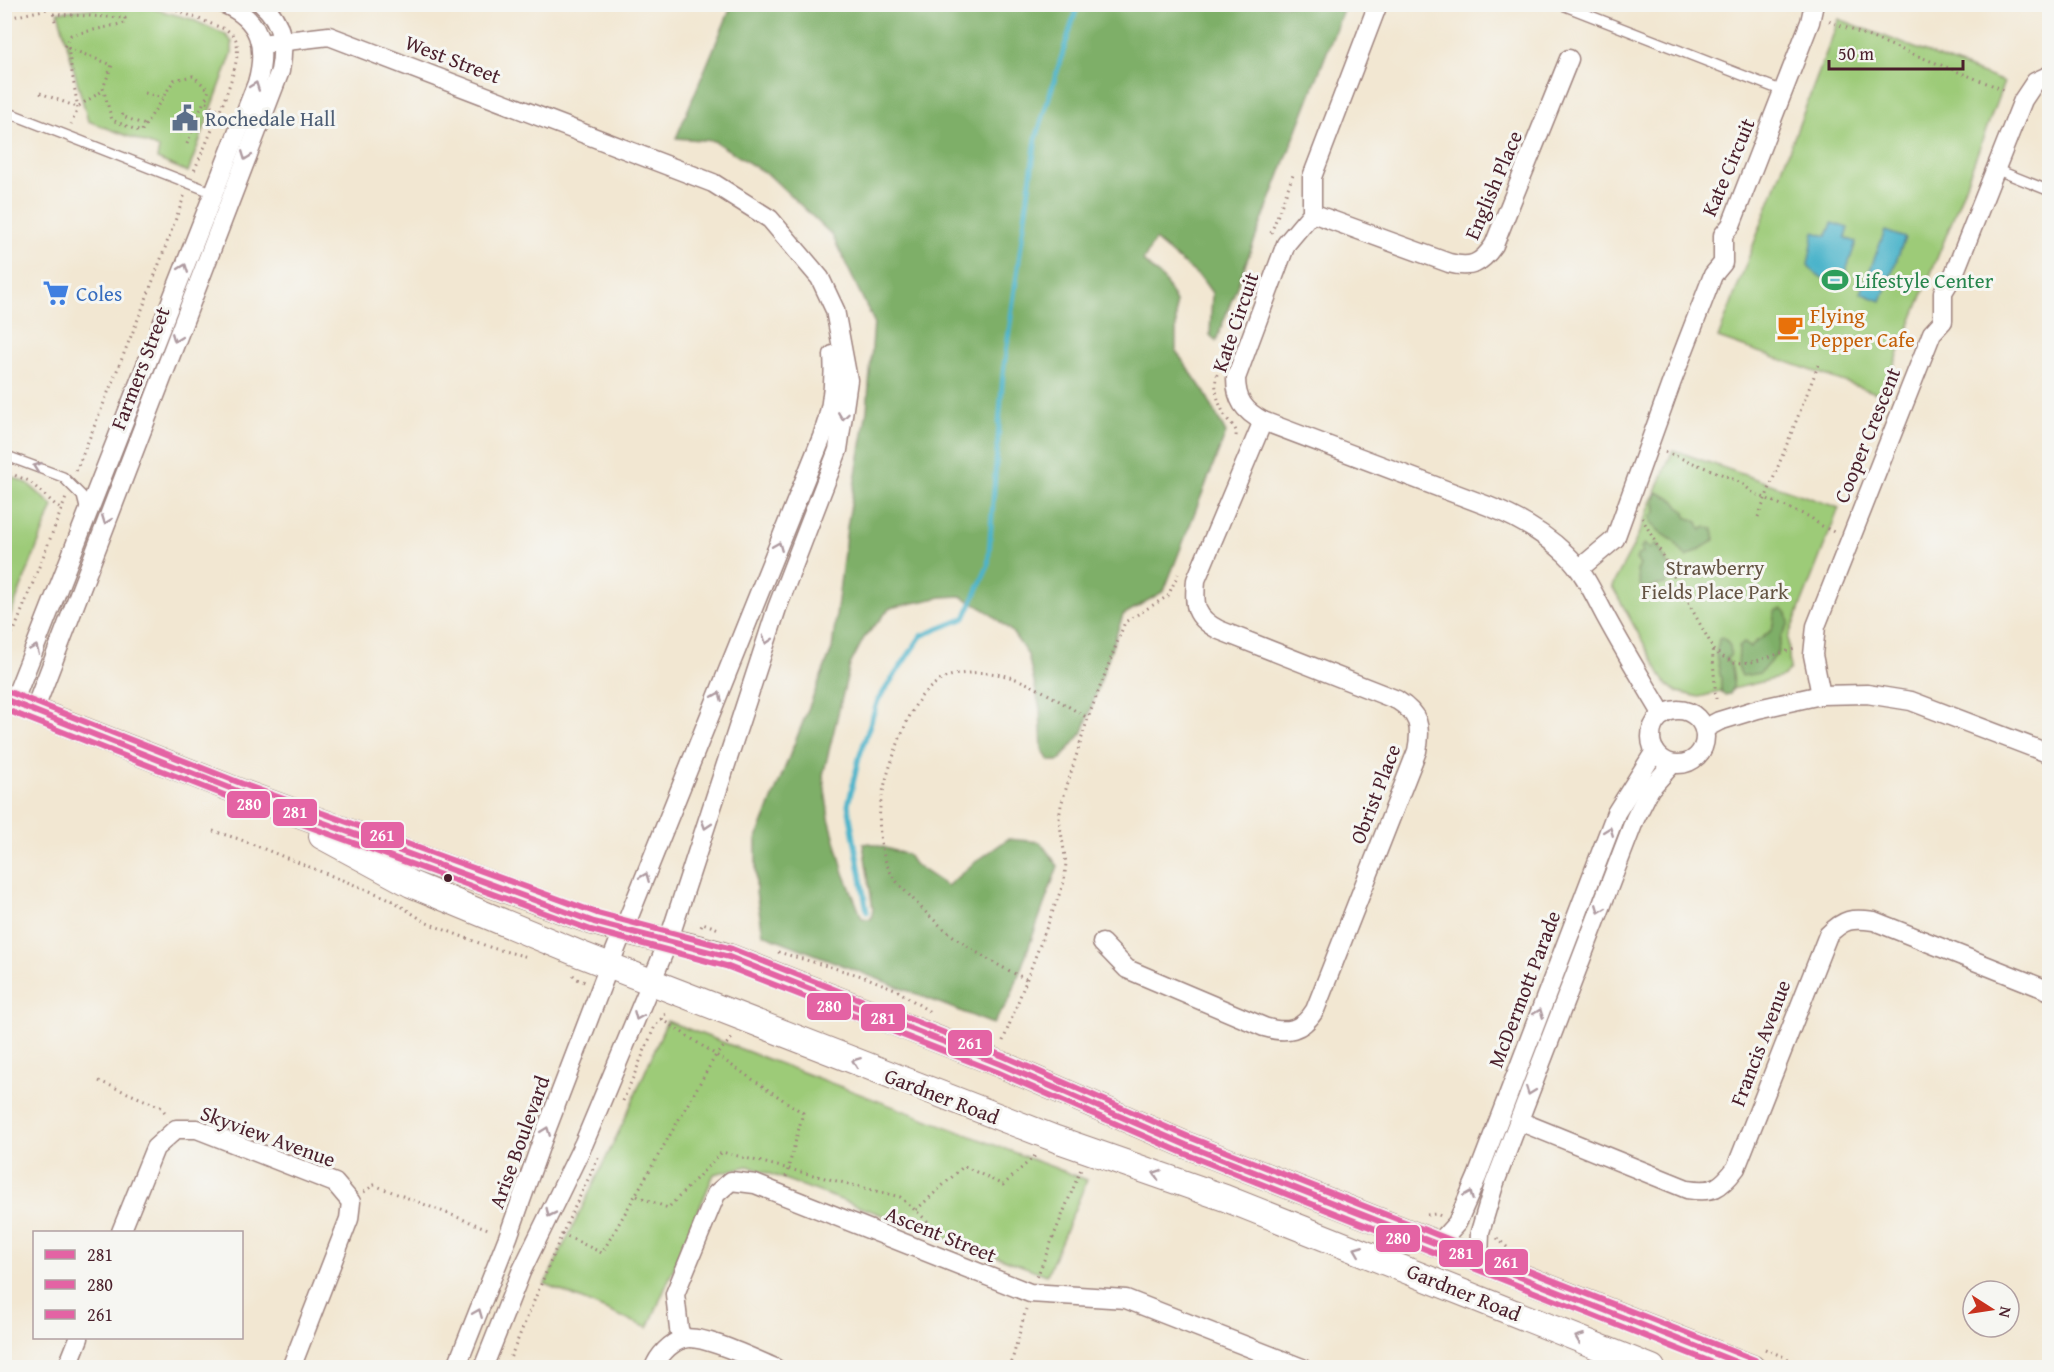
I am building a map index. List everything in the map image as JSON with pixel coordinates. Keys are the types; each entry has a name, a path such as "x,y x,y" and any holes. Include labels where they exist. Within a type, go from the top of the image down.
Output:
{"street":[{"path":"224,4 251,23 261,44"},
{"path":"262,4 273,14 282,41"},
{"path":"1312,213 1312,177 1378,4"},
{"name":"Kate Circuit","path":"1579,569 1615,539 1708,286 1713,275 1723,263 1723,235 1731,225 1810,22 1814,4"},
{"name":"West Street","path":"261,44 329,36 713,183 770,219 820,278"},
{"name":"Farmers Street","path":"17,704 87,518 221,196 280,71 282,41"},
{"name":"Farmers Street","path":"17,704 221,196 257,83 263,55 261,44"},
{"name":"English Place","path":"1312,213 1449,263 1462,266 1476,263 1486,257 1494,245 1569,59"},
{"name":"Cooper Crescent","path":"1821,695 1813,656 1816,626 1932,333 1943,321 1943,292 1954,274 2024,100 2035,82 2049,75"},
{"name":"Kate Circuit","path":"1312,213 1286,244 1236,378 1236,391 1240,403 1249,414 1263,421 1516,517 1566,554 1579,569 1663,715"},
{"path":"483,1368 521,1272 584,1143 668,942 777,608 838,450 848,380 835,310 820,278"},
{"name":"Arise Boulevard","path":"456,1368 508,1237 609,966 829,419 835,379 831,326 820,278"},
{"name":"Obrist Place","path":"1102,943 1127,969 1264,1027 1281,1032 1307,1022 1315,1010 1417,751 1420,733 1417,720 1410,708 1397,700 1208,624 1199,615 1194,602 1196,580 1263,421"},
{"path":"756,600 777,608"},
{"path":"1704,729 1719,721 1758,709 1821,695 1867,694 1911,701 2049,754"},
{"name":"Gardner Road","path":"17,704 245,794 623,931 692,946 729,957 1000,1064 1186,1144 1752,1368"},
{"path":"1681,710 1690,713 1704,729 1703,748 1690,762 1672,764 1654,751 1651,733 1654,724 1663,715 1681,710"},
{"name":"McDermott Parade","path":"1438,1244 1457,1223 1477,1177 1616,813 1654,751"},
{"name":"McDermott Parade","path":"1479,1259 1480,1232 1494,1185 1635,819 1650,789 1672,764"},
{"name":"Gardner Road","path":"245,794 411,884 609,966 1056,1139 1225,1198 1653,1368"},
{"name":"Francis Avenue","path":"1519,1121 1687,1189 1714,1190 1726,1182 1736,1168 1828,935 1840,923 1856,919 1874,921 2049,991"},
{"name":"Skyview Avenue","path":"122,1231 155,1148 176,1129 197,1129 335,1183 351,1202"},
{"path":"1186,1144 1182,1154 1183,1162 1190,1169 1217,1183 1225,1198"},
{"name":"Ascent Street","path":"683,1339 679,1329 675,1294 716,1194 731,1181 755,1184 1030,1293 1126,1299 1302,1368"},
{"path":"291,1368 349,1219 351,1202"},
{"path":"67,1368 79,1339"},
{"path":"654,1368 658,1356 683,1339 705,1340 775,1368"}],"lane":[{"path":"1560,4 1783,91"},
{"path":"4,111 221,196"},
{"path":"1995,169 2049,191"},
{"path":"4,455 63,477 82,496 87,518"}],"path":[{"path":"4,19 79,4"},
{"path":"154,4 199,18 234,36 238,54 235,71 194,171"},
{"path":"52,8 56,25"},
{"path":"54,14 125,18 125,23 71,35 64,47 112,65 104,90 112,120 141,132 174,80 193,76 209,90 187,144"},
{"path":"1828,21 2009,92"},
{"path":"68,48 77,107 71,126"},
{"path":"77,107 104,90"},
{"path":"40,93 77,107"},
{"path":"145,93 163,98"},
{"path":"204,100 219,111"},
{"path":"123,114 122,116 146,125"},
{"path":"76,471 145,302 185,192"},
{"path":"1758,517 1820,361"},
{"path":"1663,451 1724,475 1743,484 1753,493 1810,517 1820,525 1836,532"},
{"path":"4,471 29,481 61,510"},
{"path":"4,643 14,631 66,496"},
{"path":"1639,514 1698,618 1713,650 1716,699"},
{"path":"1003,1041 1064,882 1066,863 1059,819 1061,805 1088,718 1125,622 1168,596 1179,573 1196,580"},
{"path":"1713,650 1733,662 1752,663 1779,652 1798,649"},
{"path":"1026,979 998,966 967,947 930,918 894,878 885,860 880,835 880,807 884,789 893,760 918,701 932,686 952,675 997,674 1019,679 1088,718"},
{"path":"662,1019 802,1113 782,1195"},
{"path":"562,1234 602,1253 716,1055 735,1036"},
{"path":"99,1081 161,1107 176,1129"},
{"path":"916,1210 964,1166 1003,1185 1037,1154"},
{"path":"1010,1368 1030,1293 1081,1169"},
{"path":"351,1202 374,1185 488,1229"}],"green space":[{"path":"732,5 1345,5 1216,341 1210,335 1212,293 1202,279 1155,240 1143,261 1164,280 1176,302 1176,351 1205,393 1226,433 1164,591 1123,615 1083,732 1059,761 1049,761 1042,749 1040,709 1028,655 1012,632 987,611 961,596 942,597 890,608 864,638 850,665 823,775 829,818 844,873 862,918 871,919 873,909 863,844 870,843 908,855 914,864 947,886 1008,839 1040,842 1058,866 1010,999 993,1024 763,934 756,892 756,840 832,649 847,527 867,410 874,322 832,235 770,176 714,141 676,138"},
{"path":"112,6 150,8 191,19 226,35 232,42 232,53 188,172 157,159 159,148 88,121 58,12"},
{"name":"Lifestyle Center","path":"1839,19 2004,82 1952,221 1882,395 1718,338"},
{"name":"Strawberry Fields Place Park","path":"1673,450 1839,508 1788,638 1790,670 1782,677 1699,697 1678,692 1666,684 1612,586 1633,547"},
{"path":"5,474 27,483 53,506 5,629"},
{"path":"1657,492 1674,500 1685,511 1686,517 1698,522 1701,530 1706,527 1713,529 1715,540 1687,557 1651,522 1651,516 1656,512"},
{"path":"1644,544 1650,549 1657,544 1671,572 1665,584 1646,590 1641,587 1637,571 1640,565 1636,559 1643,553 1641,548"},
{"path":"1782,609 1787,613 1789,623 1781,637 1777,654 1760,673 1742,676 1738,667 1739,647 1744,643 1750,647 1766,635 1772,628 1776,610"},
{"path":"1722,638 1730,648 1730,656 1726,659 1731,666 1733,676 1732,690 1730,694 1725,695 1721,691 1716,654 1719,639"},
{"path":"667,1021 1087,1180 1047,1275 748,1166 714,1174 648,1328 545,1284 623,1123"}],"water":[{"path":"1832,223 1848,228 1845,238 1856,242 1841,286 1819,276 1808,265 1814,232 1827,236"},
{"path":"1885,231 1905,238 1881,301 1861,293"}],"waterway":[{"path":"867,912 848,805 859,758 878,700 921,636 965,618 988,566 1003,374 1036,139 1078,4"}],"transit line":[{"name":"261","path":"7,691 248,786 597,913 732,949 1003,1056 1189,1137 1755,1360"},
{"name":"281","path":"4,699 245,794 594,922 729,957 1000,1064 1186,1145 1751,1368"},
{"name":"280","path":"4,709 242,802 591,930 726,966 997,1072 1183,1153 1726,1368"}],"place":[{"name":"Rochedale Hall","path":"185,118"},
{"name":"Lifestyle Center","path":"1835,280"},
{"name":"Coles","path":"56,293"},
{"name":"Flying Pepper Cafe","path":"1790,327"}]}
